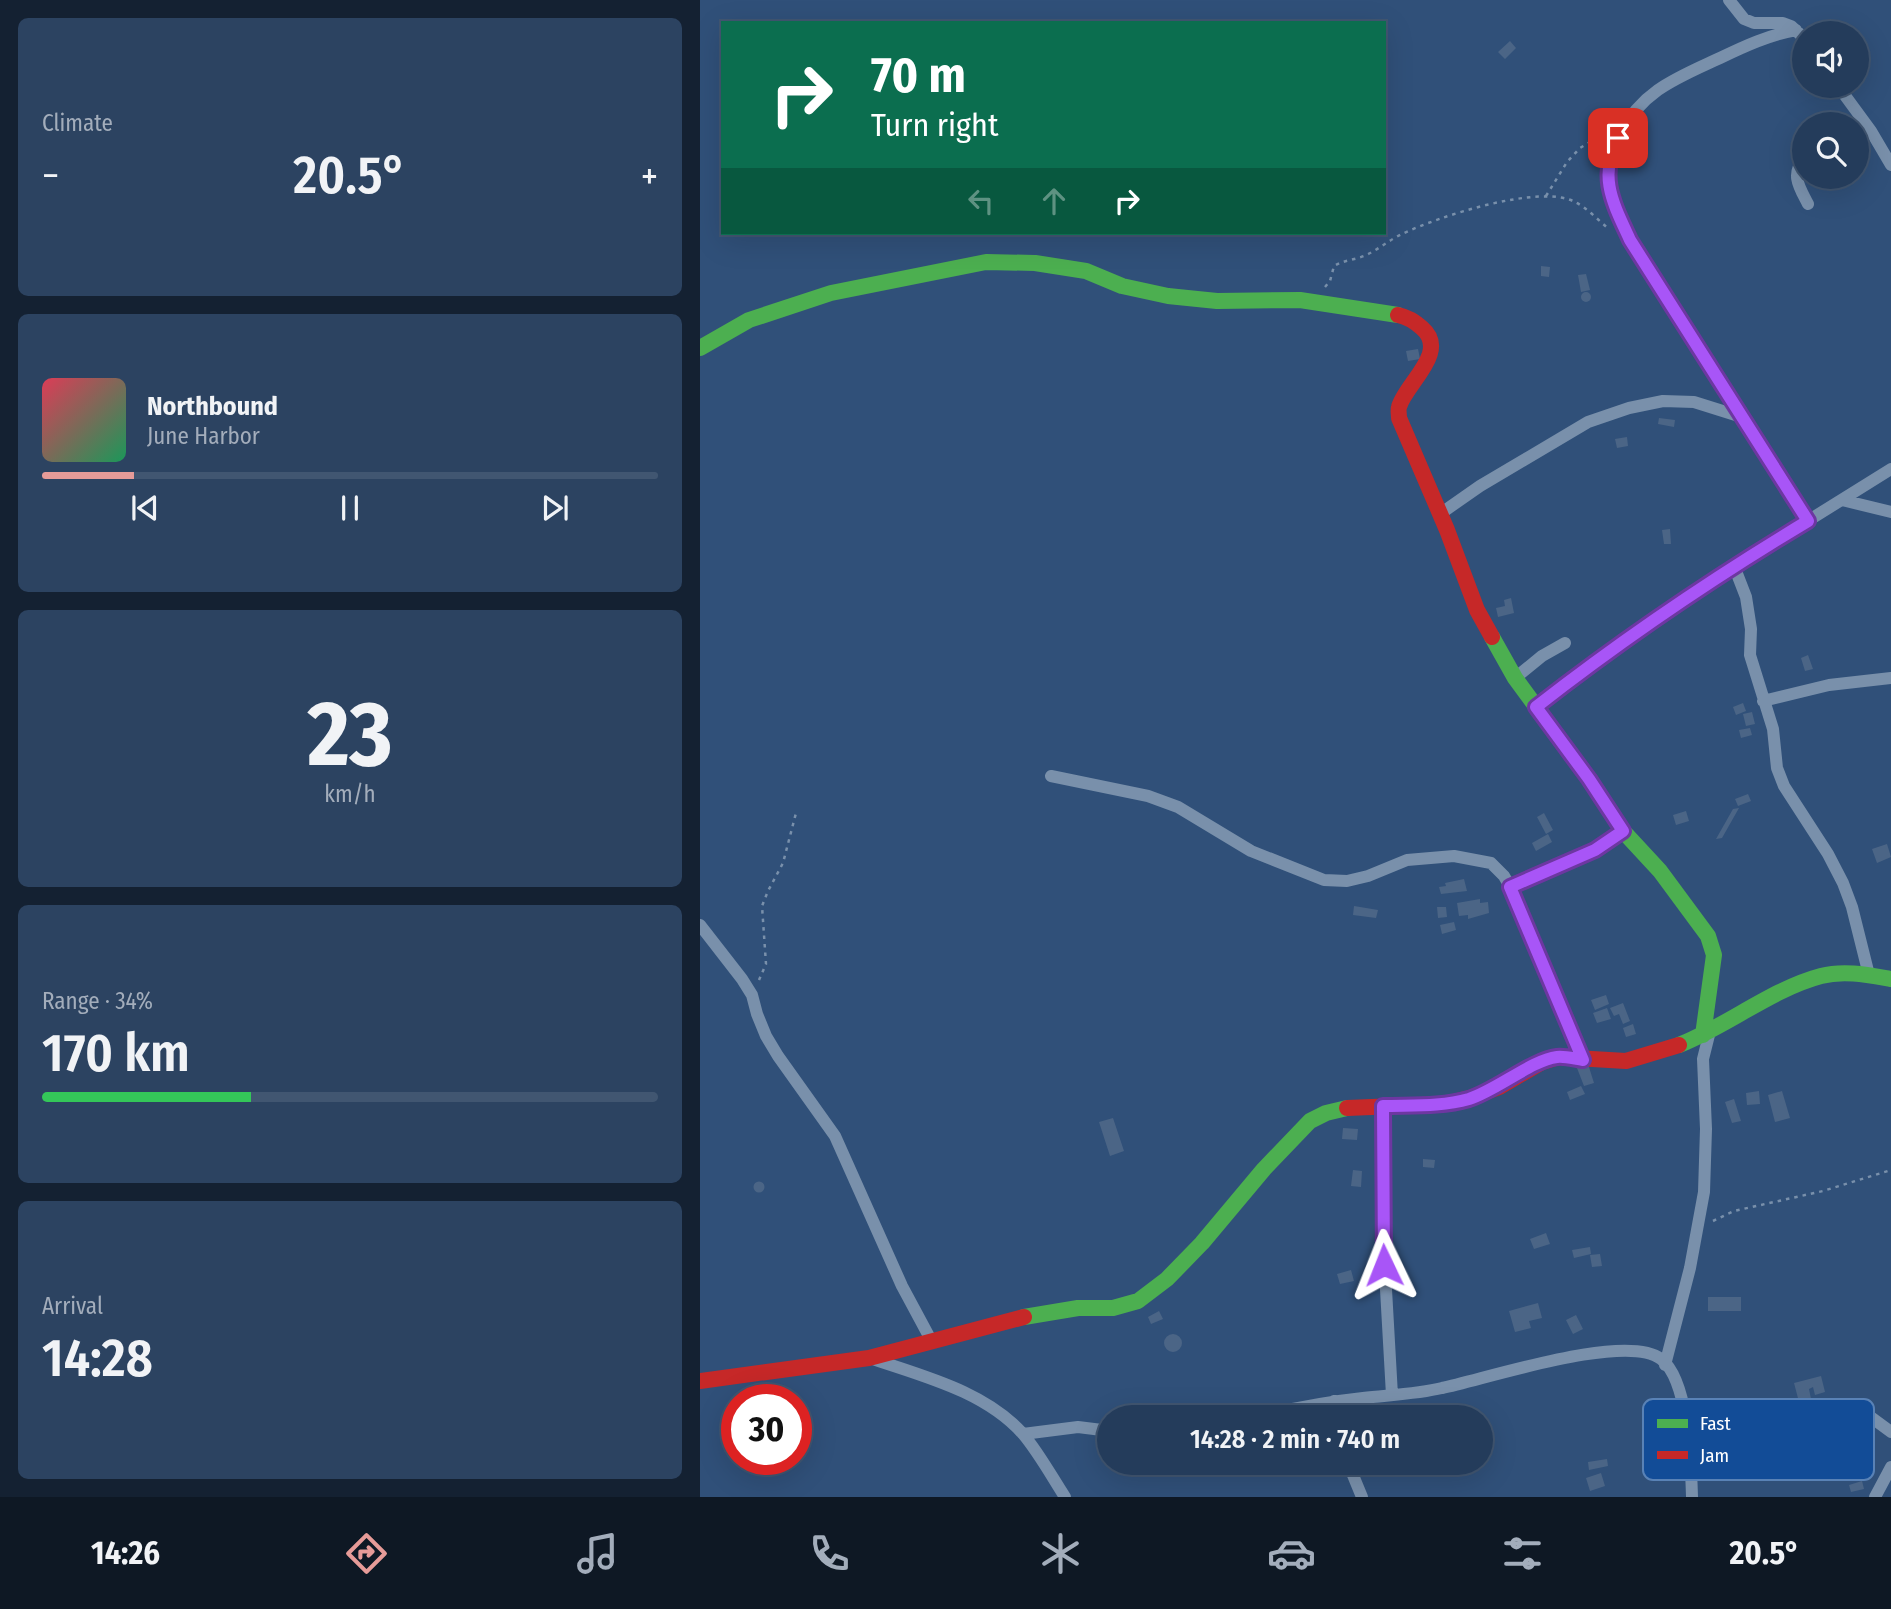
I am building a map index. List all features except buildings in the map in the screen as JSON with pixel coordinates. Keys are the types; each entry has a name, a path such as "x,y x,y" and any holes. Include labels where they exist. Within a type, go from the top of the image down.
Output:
{"street":[{"path":"1729,0 1744,19 1754,23 1783,23 1792,29"},
{"path":"1792,34 1775,34 1653,92 1626,122 1610,153 1607,181 1615,208 1630,240 1808,521"},
{"path":"1869,135 1891,164"},
{"path":"1800,189 1808,204"},
{"path":"700,348 749,320 831,293 986,262 1035,263 1086,271 1122,286 1168,296 1217,301 1307,301 1401,315 1413,320 1427,332 1431,345 1429,358 1404,396 1399,406 1399,418 1477,610 1515,678 1589,779 1623,831 1660,871 1708,936 1714,955 1703,1059 1706,1129 1704,1192 1690,1268 1665,1365"},
{"path":"1440,514 1480,486 1588,422 1629,408 1663,401 1694,402 1745,418"},
{"path":"1536,707 1594,662 1734,566 1891,469"},
{"path":"1842,500 1891,512"},
{"path":"1734,566 1746,597 1751,629 1750,655 1773,729 1777,768 1784,786 1828,854 1843,883 1852,907 1869,975"},
{"path":"1515,678 1542,656 1565,643"},
{"path":"1763,701 1829,685 1891,678"},
{"path":"1051,776 1148,796 1178,807 1251,850 1324,880 1347,881 1368,876 1407,860 1454,856 1491,863 1504,876 1510,887 1583,1060"},
{"path":"1510,887 1595,850 1623,831"},
{"path":"700,925 743,978 778,1056 835,1136 902,1286 931,1339"},
{"path":"700,1381 869,1357 931,1339 1038,1314 1078,1308 1113,1308 1138,1301 1167,1279 1202,1243 1264,1169 1310,1121 1326,1113 1349,1108 1445,1104 1470,1098 1499,1087 1542,1062 1558,1057 1626,1061 1664,1051 1706,1033 1798,984 1823,975 1856,973 1891,979"},
{"path":"1383,1106 1382,1219 1392,1395"},
{"path":"1315,1405 1441,1389 1484,1376 1591,1352 1638,1352 1661,1359 1674,1378 1680,1399"},
{"path":"869,1357 959,1390 999,1412 1023,1434 1065,1497"},
{"path":"1334,1401 1334,1405"},
{"path":"1874,1419 1891,1432"},
{"path":"1023,1434 1078,1427 1097,1429"},
{"path":"1875,1497 1891,1467"},
{"path":"1353,1475 1362,1497"}],"path":[{"path":"1545,197 1567,162 1580,148 1626,122"},
{"path":"1307,301 1326,287 1334,266 1342,261 1366,255 1403,233 1474,207 1526,198 1545,197 1574,201 1608,229 1630,240"},
{"path":"752,995 766,964 762,922 764,899 783,863 796,813"},
{"path":"1698,1230 1734,1211 1823,1191 1891,1170"}],"traffic: fast":[{"path":"700,348 749,320 831,293 986,262 1035,263 1086,271 1122,286 1168,296 1217,301 1300,300 1398,315"},
{"path":"1492,637 1515,678 1589,779 1623,831 1660,871 1708,936 1714,955 1703,1035"},
{"path":"1679,1045 1785,990 1821,976 1847,973 1891,979"},
{"path":"1024,1317 1078,1308 1113,1308 1138,1301 1167,1279 1202,1243 1264,1169 1310,1121 1326,1113 1347,1108"}],"traffic: jam":[{"path":"1398,315 1422,328 1429,337 1431,347 1423,368 1403,398 1399,418 1447,530 1477,610 1492,637"},
{"path":"1347,1108 1445,1104 1499,1087 1542,1062 1558,1057 1626,1061 1679,1045"},
{"path":"700,1381 869,1358 1024,1317"}],"route":[{"path":"1384,1265 1383,1106 1445,1104 1499,1087 1542,1062 1558,1057 1583,1060 1510,887 1548,869 1578,859 1623,831 1536,707 1689,594 1808,521 1630,240 1615,208 1607,181 1610,153 1618,138"}]}
